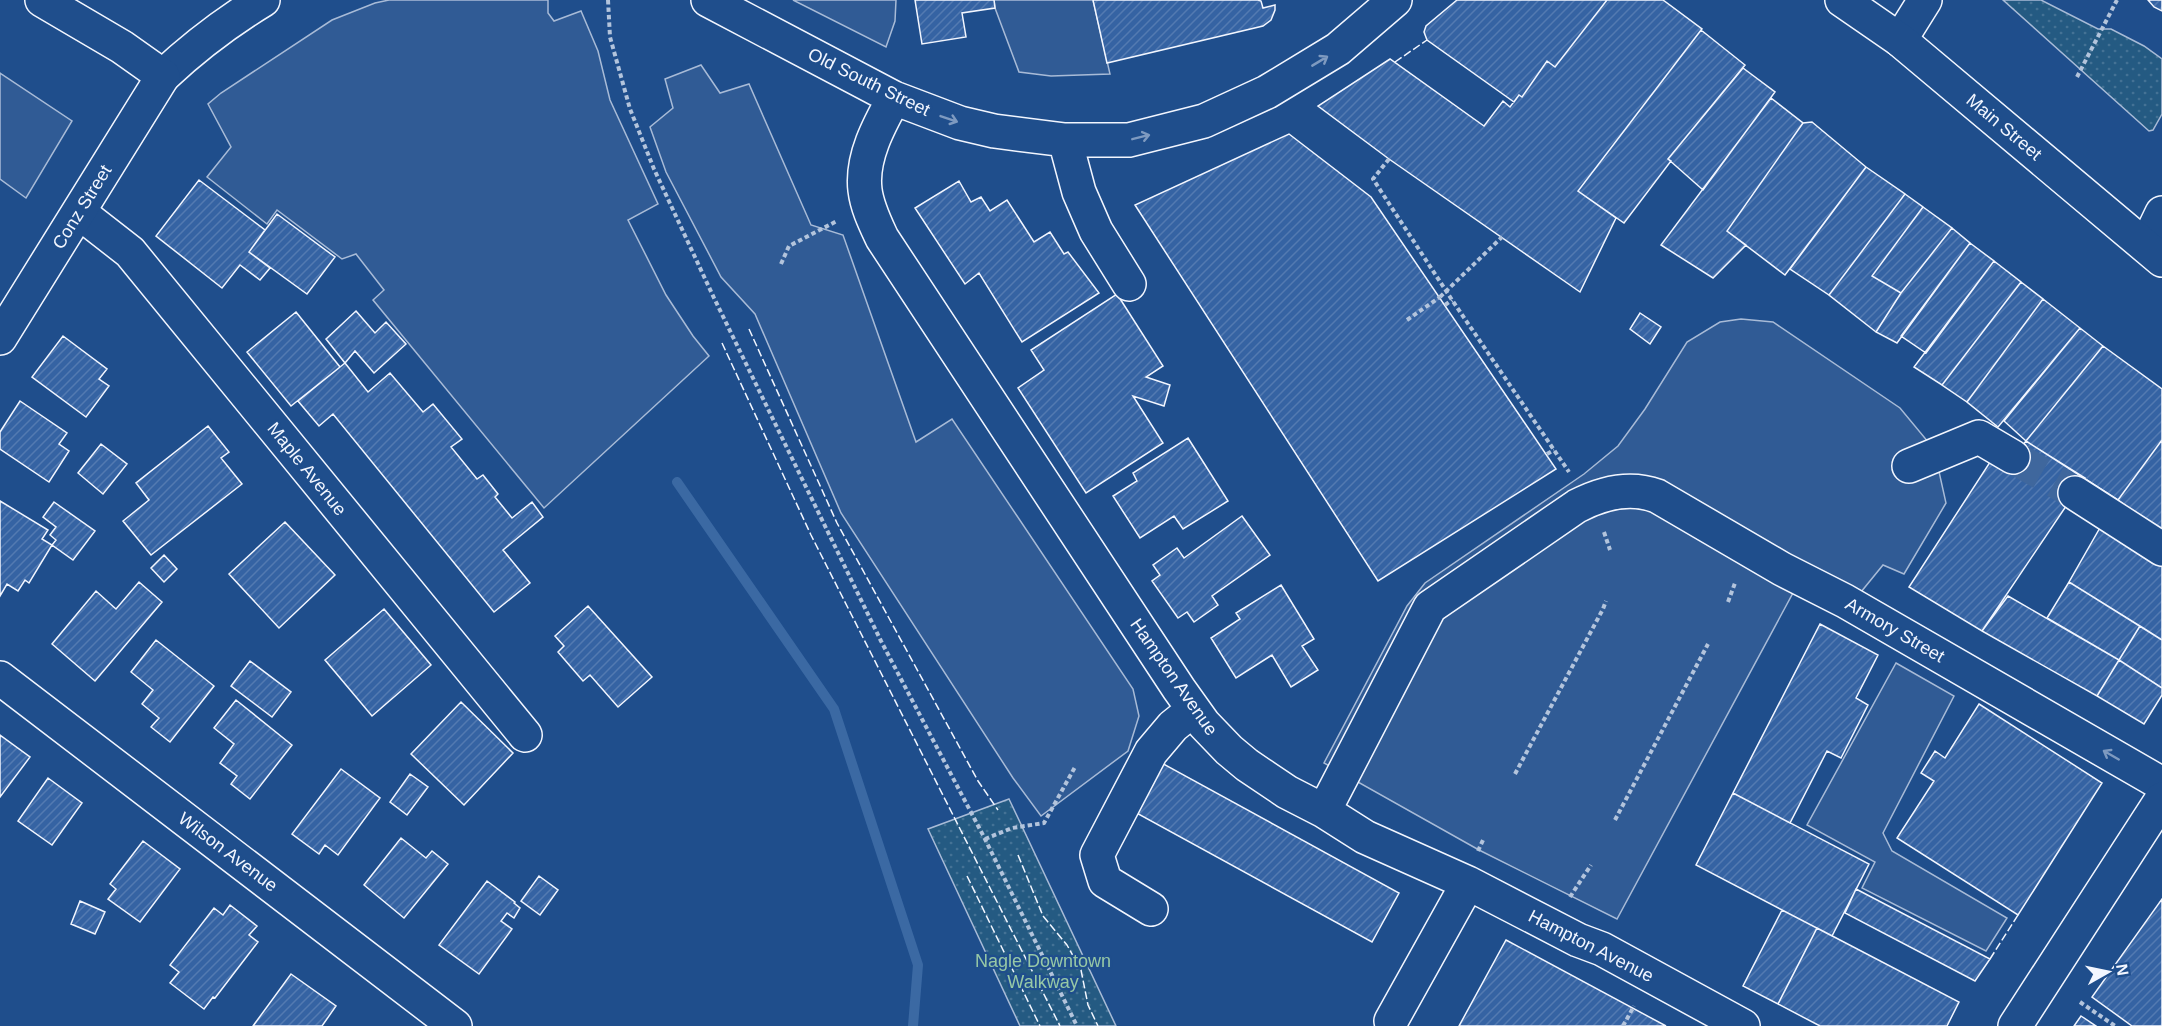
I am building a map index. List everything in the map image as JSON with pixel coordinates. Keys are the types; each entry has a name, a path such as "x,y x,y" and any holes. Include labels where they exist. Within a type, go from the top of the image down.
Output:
{"main road":[{"path":"42,0 122,47 164,76 196,45 263,0"},
{"name":"Old South Street","path":"726,4 894,98 960,123 1030,137 1065,140 1129,140 1203,121 1267,92 1338,49 1395,0"},
{"name":"Main Street","path":"1842,0 1900,40 2154,253"},
{"path":"1900,40 1925,0"},
{"name":"Conz Street","path":"0,338 164,76"},
{"name":"Hampton Avenue","path":"894,98 869,152 865,176 868,205 882,238 1193,710 1216,738 1247,765 1287,792 1365,837 1468,883 1578,940 1602,949 1743,1026"},
{"path":"1065,140 1079,192 1096,231 1129,284"},
{"name":"Maple Avenue","path":"80,213 130,252 525,735"},
{"path":"2154,253 2162,213"},
{"path":"1909,466 1979,437 2013,457"},
{"name":"Armory Street","path":"1324,812 1430,607 1577,507 1599,497 1624,491 1645,491 1657,496 1782,569 1845,601 2162,784"},
{"path":"2075,493 2162,549"},
{"name":"Wilson Avenue","path":"0,678 455,1026"},
{"path":"1151,909 1105,881 1097,855 1151,752 1173,726 1193,710"},
{"path":"2015,1026 2162,799"},
{"path":"1391,1021 1468,883"}],"path":[{"path":"608,0 609,37 630,110 654,169 714,298 881,641 985,839 1077,1026"},
{"path":"2077,77 2117,0"},
{"path":"1389,159 1373,178 1571,476"},
{"path":"781,264 789,246 841,219"},
{"path":"1407,320 1440,297 1502,237"},
{"path":"1445,305 1452,300"},
{"path":"1547,454 1554,450"},
{"path":"1594,536 1603,530"},
{"path":"1728,602 1738,575"},
{"path":"1515,774 1606,601"},
{"path":"1615,820 1708,644"},
{"path":"985,839 1012,828 1044,823 1075,767"},
{"path":"1566,903 1591,865"},
{"path":"1623,1026 1637,1001"},
{"path":"2080,1002 2115,1026"}],"green space":[{"path":"2003,0 2041,0 2098,29 2111,29 2144,46 2162,59 2162,114 2153,130 2149,131"},
{"name":"Nagle Downtown Walkway","path":"1009,799 1116,1026 1020,1026 928,829"}],"shaded area":[{"path":"389,0 548,0 548,13 554,21 581,11 598,51 610,100 658,204 628,220 666,295 709,356 544,508 373,300 384,290 356,254 342,259 277,210 267,224 207,177 231,147 208,104 221,93 332,20 375,3"},
{"path":"793,0 896,0 895,21 886,47"},
{"path":"994,0 1093,0 1110,74 1051,76 1019,72"},
{"path":"701,65 720,93 749,84 811,225 843,235 916,442 952,419 1133,689 1139,716 1128,751 1041,816 1013,778 841,513 755,314 721,277 666,172 650,127 673,108 665,79"},
{"path":"0,73 72,121 26,198 0,179"},
{"path":"1741,319 1773,322 1900,408 1934,449 1946,503 1904,574 1883,565 1843,614 1793,593 1617,919 1479,850 1324,763 1407,606 1425,583 1584,474 1618,446 1645,409 1687,342 1720,322"},
{"path":"1896,663 1954,696 1883,833 1892,851 2007,918 1986,951 1862,888 1875,862 1807,825"}],"building":[{"path":"915,0 994,0 995,8 962,13 966,37 922,44"},
{"path":"1093,0 1258,0 1261,1 1263,8 1275,5 1275,10 1271,20 1263,26 1107,63"},
{"path":"1457,0 1607,0 1555,67 1547,61 1522,97 1519,95 1514,102 1427,40 1424,32 1426,26"},
{"path":"1607,0 1663,0 1702,29 1578,191 1616,218 1580,292 1389,159 1318,106 1390,59 1484,126 1503,101 1510,107 1519,95 1522,97 1547,61 1555,67"},
{"path":"2148,0 2162,0 2162,11 2154,7"},
{"path":"1701,30 1745,65 1668,159 1671,161 1624,223 1578,191"},
{"path":"1743,68 1775,92 1703,190 1668,159"},
{"path":"1771,98 1803,123 1727,231 1746,245 1713,278 1661,245"},
{"path":"1812,122 1866,167 1785,275 1727,231 1803,123"},
{"path":"1289,134 1371,197 1556,469 1378,581 1135,205"},
{"path":"1866,167 1905,194 1829,295 1790,269"},
{"path":"199,180 265,230 249,252 270,268 260,280 240,265 222,288 156,236"},
{"path":"959,181 971,202 981,197 990,211 1007,200 1034,242 1050,232 1064,254 1068,252 1099,293 1022,342 979,273 965,284 915,208"},
{"path":"1905,194 1923,207 1872,276 1901,293 1876,332 1829,295"},
{"path":"1923,207 1952,228 1901,293 1872,276"},
{"path":"277,214 335,257 307,294 249,252"},
{"path":"1952,228 1970,243 1897,343 1876,332 1901,293"},
{"path":"1970,243 1994,261 1926,353 1901,336"},
{"path":"1994,261 2021,282 1942,385 1914,367"},
{"path":"2021,282 2043,299 1967,402 1942,385"},
{"path":"1117,294 1163,366 1146,377 1170,385 1164,406 1133,396 1163,443 1086,493 1018,388 1044,370 1031,350"},
{"path":"2043,299 2080,328 1998,427 1967,402"},
{"path":"356,311 375,333 386,322 406,344 374,373 355,351 345,363 326,339"},
{"path":"296,312 340,367 291,406 247,352"},
{"path":"1640,313 1661,327 1650,344 1630,329"},
{"path":"2080,328 2103,346 2026,441 2004,421"},
{"path":"63,336 107,369 99,379 109,386 86,417 32,377"},
{"path":"2103,346 2162,389 2162,440 2118,500 2026,441"},
{"path":"345,363 368,392 390,373 423,412 433,404 462,439 451,447 477,479 483,475 498,494 495,497 512,518 532,502 543,517 503,550 530,583 494,612 333,414 319,426 298,401"},
{"path":"20,401 67,433 59,444 69,451 49,482 0,449 0,432"},
{"path":"208,426 229,452 221,458 242,484 151,555 123,521 149,500 136,483"},
{"path":"1188,438 1228,501 1183,529 1174,516 1140,538 1113,496 1137,481 1133,473"},
{"path":"2162,440 2162,534 2118,500"},
{"path":"2026,441 2085,478 1982,631 1909,587 1992,459 2004,468"},
{"path":"101,444 127,464 103,494 78,473"},
{"path":"0,501 48,530 42,539 52,545 29,583 25,580 18,591 7,584 0,596"},
{"path":"54,502 95,531 73,560 52,545 56,540 50,535 56,527 43,517"},
{"path":"1242,516 1270,555 1212,596 1218,605 1194,622 1187,612 1178,618 1152,581 1160,575 1153,565 1177,548 1184,558"},
{"path":"285,522 335,575 279,628 229,574"},
{"path":"2101,526 2162,566 2162,640 2069,582"},
{"path":"164,555 177,569 164,582 151,568"},
{"path":"139,582 162,602 95,681 52,644 96,591 116,609"},
{"path":"2069,582 2140,626 2119,660 2047,618"},
{"path":"1281,585 1314,639 1302,646 1318,670 1291,687 1272,655 1236,678 1211,638 1240,619 1236,613"},
{"path":"2008,596 2119,660 2097,696 1982,631"},
{"path":"588,606 652,677 618,707 590,675 583,681 558,652 564,646 555,636"},
{"path":"384,609 431,665 372,716 325,660"},
{"path":"1820,624 1878,655 1856,698 1868,705 1841,758 1827,751 1790,823 1733,793"},
{"path":"2140,626 2162,640 2162,688 2119,660"},
{"path":"156,640 214,686 170,742 151,727 159,718 142,704 153,690 131,672"},
{"path":"2119,660 2162,688 2162,695 2144,724 2097,696"},
{"path":"250,661 291,692 272,717 231,686"},
{"path":"236,700 292,745 250,799 231,784 237,776 220,763 234,744 214,728"},
{"path":"461,702 513,753 464,805 411,754"},
{"path":"1979,704 2102,783 2018,915 1897,838 1934,781 1921,773 1935,751 1945,758"},
{"path":"0,735 30,757 0,797"},
{"path":"1158,761 1399,893 1372,942 1131,810"},
{"path":"341,769 380,798 338,855 325,845 319,854 292,834"},
{"path":"410,774 428,787 407,815 390,802"},
{"path":"48,778 82,803 52,845 18,821"},
{"path":"1733,793 1869,864 1832,936 1696,865"},
{"path":"401,838 426,858 432,851 448,864 404,918 364,885"},
{"path":"143,841 180,869 140,922 108,899 116,889 110,884"},
{"path":"539,876 558,890 540,915 521,901"},
{"path":"487,881 520,908 514,918 507,913 501,921 512,929 479,974 439,945"},
{"path":"1856,889 1990,959 1975,981 1845,913"},
{"path":"2162,899 2162,1026 2132,1026 2092,997"},
{"path":"80,901 105,912 95,934 71,924"},
{"path":"230,905 257,926 249,935 258,942 204,1009 170,983 179,972 170,965 214,908 223,915"},
{"path":"1782,910 1817,928 1778,1004 1743,986"},
{"path":"1817,928 1959,1002 1947,1026 1820,1026 1778,1004"},
{"path":"1506,940 1666,1026 1459,1026"},
{"path":"291,974 336,1006 322,1026 253,1026"},
{"path":"2081,1016 2096,1026 2074,1026"}],"waterway":[{"path":"677,482 834,709 918,965 913,1026"}],"tunnel":[{"path":"2013,457 2075,493"}],"fence":[{"path":"1395,62 1427,40"},
{"path":"749,329 837,523 978,781 998,810"},
{"path":"722,343 811,535 1060,1026"},
{"path":"1018,855 1043,916 1067,945 1081,970 1088,1005 1098,1026"},
{"path":"967,876 1040,1026"},
{"path":"1990,959 2018,915"}]}
